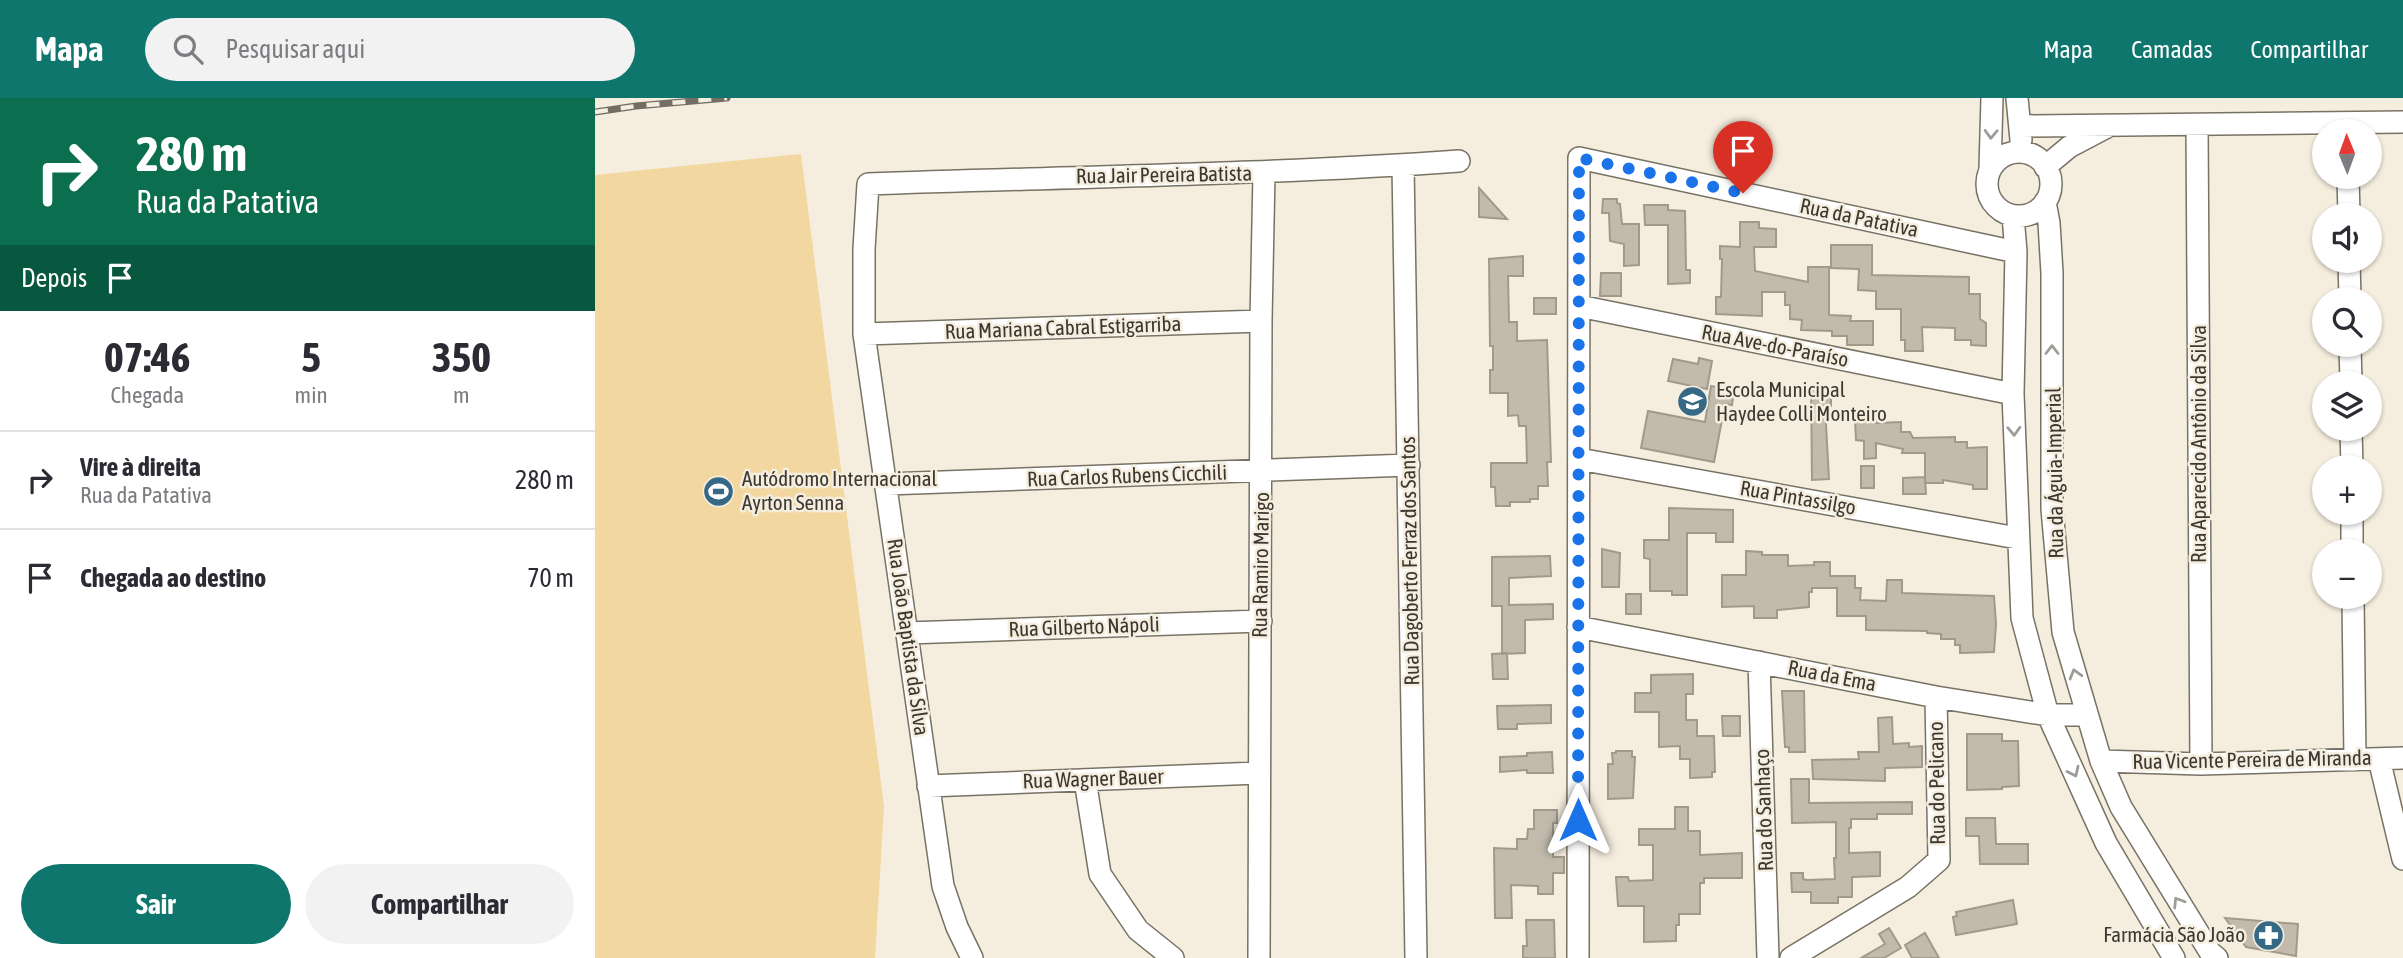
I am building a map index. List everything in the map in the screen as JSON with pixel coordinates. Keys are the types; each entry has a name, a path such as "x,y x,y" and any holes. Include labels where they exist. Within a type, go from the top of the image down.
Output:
{"street":[{"path":"1990,169 2003,156 2022,153 2039,160 2045,167 2051,184 2045,202 2031,214 2013,216 2004,213 1990,198 1987,189 1992,98"},
{"path":"2017,98 2022,153"},
{"path":"2382,124 2403,122"},
{"name":"Rua Aparecido Antônio da Silva","path":"2197,125 2201,764"},
{"path":"2021,126 2312,127"},
{"path":"2045,167 2069,147 2109,127"},
{"name":"Rua da Patativa","path":"1579,306 1579,158 2016,252"},
{"name":"Rua Jair Pereira Batista","path":"868,184 1264,173 1459,161"},
{"name":"Rua Dagoberto Ferraz dos Santos","path":"1403,165 1416,958"},
{"name":"Rua Ramiro Marigo","path":"1259,958 1258,773 1264,173"},
{"name":"Rua João Baptista da Silva","path":"868,184 864,249 864,334 943,886 957,927 972,958"},
{"name":"Rua da Águia-Imperial","path":"2045,202 2052,273 2052,509 2063,632 2101,761 2121,807 2210,952 2217,958"},
{"name":"Rua da Águia-Imperial","path":"2013,216 2016,252 2013,394 2022,618 2047,715 2106,843 2174,958"},
{"path":"1578,958 1579,306"},
{"name":"Rua Ave-do-Paraíso","path":"1579,306 2013,394"},
{"name":"Rua Mariana Cabral Estigarriba","path":"864,334 1261,321"},
{"name":"Rua Pintassilgo","path":"1579,459 2017,538"},
{"name":"Rua Carlos Rubens Cicchili","path":"887,484 1409,465"},
{"path":"2353,609 2355,760"},
{"name":"Rua Gilberto Nápoli","path":"907,633 1261,621"},
{"name":"Rua da Ema","path":"1579,626 1936,697 2047,715 2086,715"},
{"name":"Rua do Sanhaço","path":"1759,662 1768,958"},
{"name":"Rua do Pelicano","path":"1791,958 1908,887 1939,860 1936,697"},
{"name":"Rua Vicente Pereira de Miranda","path":"2101,761 2201,764 2403,758"},
{"path":"2379,759 2403,859"},
{"name":"Rua Wagner Bauer","path":"928,786 1258,773"},
{"path":"1086,780 1100,874 1138,930 1173,958"}],"shaded area":[{"name":"Autódromo Internacional Ayrton Senna","path":"801,154 884,807 875,958 595,958 595,175"}],"building":[{"path":"1479,188 1507,219 1479,217"},
{"path":"1603,199 1617,199 1622,224 1639,224 1639,265 1624,266 1624,244 1610,241 1609,213 1602,213"},
{"path":"1644,205 1668,205 1668,210 1685,211 1686,270 1690,270 1690,283 1668,284 1668,225 1645,225"},
{"path":"1740,222 1759,222 1759,228 1776,229 1776,247 1754,247 1755,271 1808,282 1808,267 1829,267 1829,315 1851,316 1850,321 1873,321 1873,345 1847,345 1847,336 1832,336 1832,331 1801,330 1802,320 1790,319 1790,305 1785,305 1785,292 1762,292 1762,316 1716,314 1716,297 1721,297 1720,246 1740,247"},
{"path":"1831,245 1872,245 1872,275 1969,277 1969,294 1980,294 1980,319 1986,323 1986,346 1971,345 1971,340 1955,340 1955,328 1922,327 1923,351 1905,351 1905,340 1901,340 1901,309 1876,309 1876,291 1858,290 1859,269 1831,268"},
{"path":"1523,256 1523,276 1508,276 1509,322 1517,322 1517,341 1547,340 1551,462 1547,462 1548,486 1538,486 1538,499 1530,499 1530,502 1510,502 1510,506 1496,506 1495,487 1491,487 1491,463 1527,463 1526,426 1519,426 1518,415 1508,416 1508,393 1490,393 1493,346 1490,346 1489,259"},
{"path":"1601,273 1621,273 1621,296 1600,296"},
{"path":"1534,298 1556,298 1556,314 1534,314"},
{"path":"1699,358 1712,361 1707,389 1668,381 1673,359 1698,364"},
{"path":"1711,386 1734,390 1732,405 1725,404 1714,462 1641,448 1648,411 1705,422"},
{"path":"1811,387 1831,387 1831,406 1825,406 1829,479 1812,480"},
{"path":"1876,419 1876,423 1901,422 1901,432 1910,432 1913,438 1955,437 1955,442 1967,442 1967,448 1987,447 1987,489 1973,489 1973,485 1943,480 1943,483 1925,483 1925,453 1902,453 1903,449 1876,443 1876,458 1864,459 1864,441 1856,440 1855,420"},
{"path":"1861,466 1874,466 1874,488 1861,488"},
{"path":"1925,477 1926,494 1903,494 1903,478"},
{"path":"1669,508 1733,510 1733,542 1716,542 1716,533 1687,533 1687,595 1672,595 1672,591 1650,591 1650,559 1644,558 1644,540 1669,540"},
{"path":"1602,549 1620,553 1619,587 1602,587"},
{"path":"1746,551 1762,552 1762,555 1788,555 1788,566 1830,562 1830,576 1855,576 1855,588 1861,588 1860,600 1886,601 1887,580 1902,580 1902,593 1994,596 1994,652 1960,653 1960,645 1955,645 1955,639 1941,639 1941,634 1927,631 1866,630 1866,616 1837,616 1837,588 1812,588 1812,592 1809,592 1809,607 1777,610 1777,618 1754,618 1754,606 1722,607 1722,575 1746,575"},
{"path":"1550,556 1551,576 1509,578 1509,605 1553,604 1553,619 1525,620 1525,653 1502,654 1502,606 1492,606 1492,557"},
{"path":"1626,594 1641,594 1641,614 1626,614"},
{"path":"1507,653 1508,679 1493,679 1492,654"},
{"path":"1693,674 1693,694 1686,694 1686,720 1697,720 1697,736 1714,736 1715,772 1712,772 1712,777 1690,778 1690,759 1680,759 1680,746 1659,747 1659,712 1635,712 1635,693 1651,693 1651,675"},
{"path":"1782,691 1804,691 1805,752 1789,752 1789,747 1785,747"},
{"path":"1551,705 1551,723 1517,724 1517,729 1498,729 1497,706"},
{"path":"1722,716 1740,716 1740,736 1723,736"},
{"path":"1892,717 1893,744 1922,746 1922,767 1885,768 1885,781 1813,779 1812,760 1859,759 1858,752 1879,752 1878,718"},
{"path":"1967,734 2002,734 2002,741 2018,741 2019,786 1967,790"},
{"path":"1632,751 1632,757 1635,757 1633,798 1608,799 1608,764 1613,764 1612,753"},
{"path":"1552,752 1553,773 1527,773 1527,770 1500,772 1500,757"},
{"path":"1791,779 1809,779 1809,803 1912,802 1912,814 1877,814 1877,819 1851,819 1849,853 1880,852 1880,876 1852,877 1852,897 1838,897 1838,903 1811,903 1811,892 1792,892 1791,873 1803,873 1803,879 1807,880 1835,879 1836,822 1792,823"},
{"path":"1675,807 1688,807 1688,831 1700,831 1700,855 1742,853 1742,878 1704,878 1704,883 1700,883 1700,914 1679,914 1676,941 1644,942 1644,906 1618,906 1616,877 1628,877 1629,881 1653,880 1653,845 1639,845 1639,829 1675,829"},
{"path":"1534,810 1557,810 1557,823 1553,823 1553,857 1564,857 1564,873 1553,873 1553,894 1538,894 1538,886 1511,885 1512,918 1495,918 1494,848 1517,849 1517,839 1527,839 1528,829 1534,829"},
{"path":"1966,818 1995,818 1996,844 2028,844 2028,864 1980,864 1979,836 1966,836"},
{"path":"2013,900 2017,924 1956,935 1953,917 1957,916 1956,912"},
{"name":"Farmácia São João","path":"2225,918 2298,924 2296,956 2246,947"},
{"path":"1526,920 1554,920 1555,958 1523,958 1523,946 1527,946"},
{"path":"1889,928 1901,948 1884,958 1861,958 1885,944 1879,934"},
{"path":"1925,933 1939,958 1912,958 1905,945"}],"railway":[{"path":"595,112 727,98"}],"place":[{"name":"Escola Municipal Haydee Colli Monteiro","path":"1693,402"},
{"name":"Autódromo Internacional Ayrton Senna","path":"719,491"},
{"name":"Farmácia São João","path":"2268,935"}],"route":[{"path":"1578,820 1579,158 1743,193"}]}
